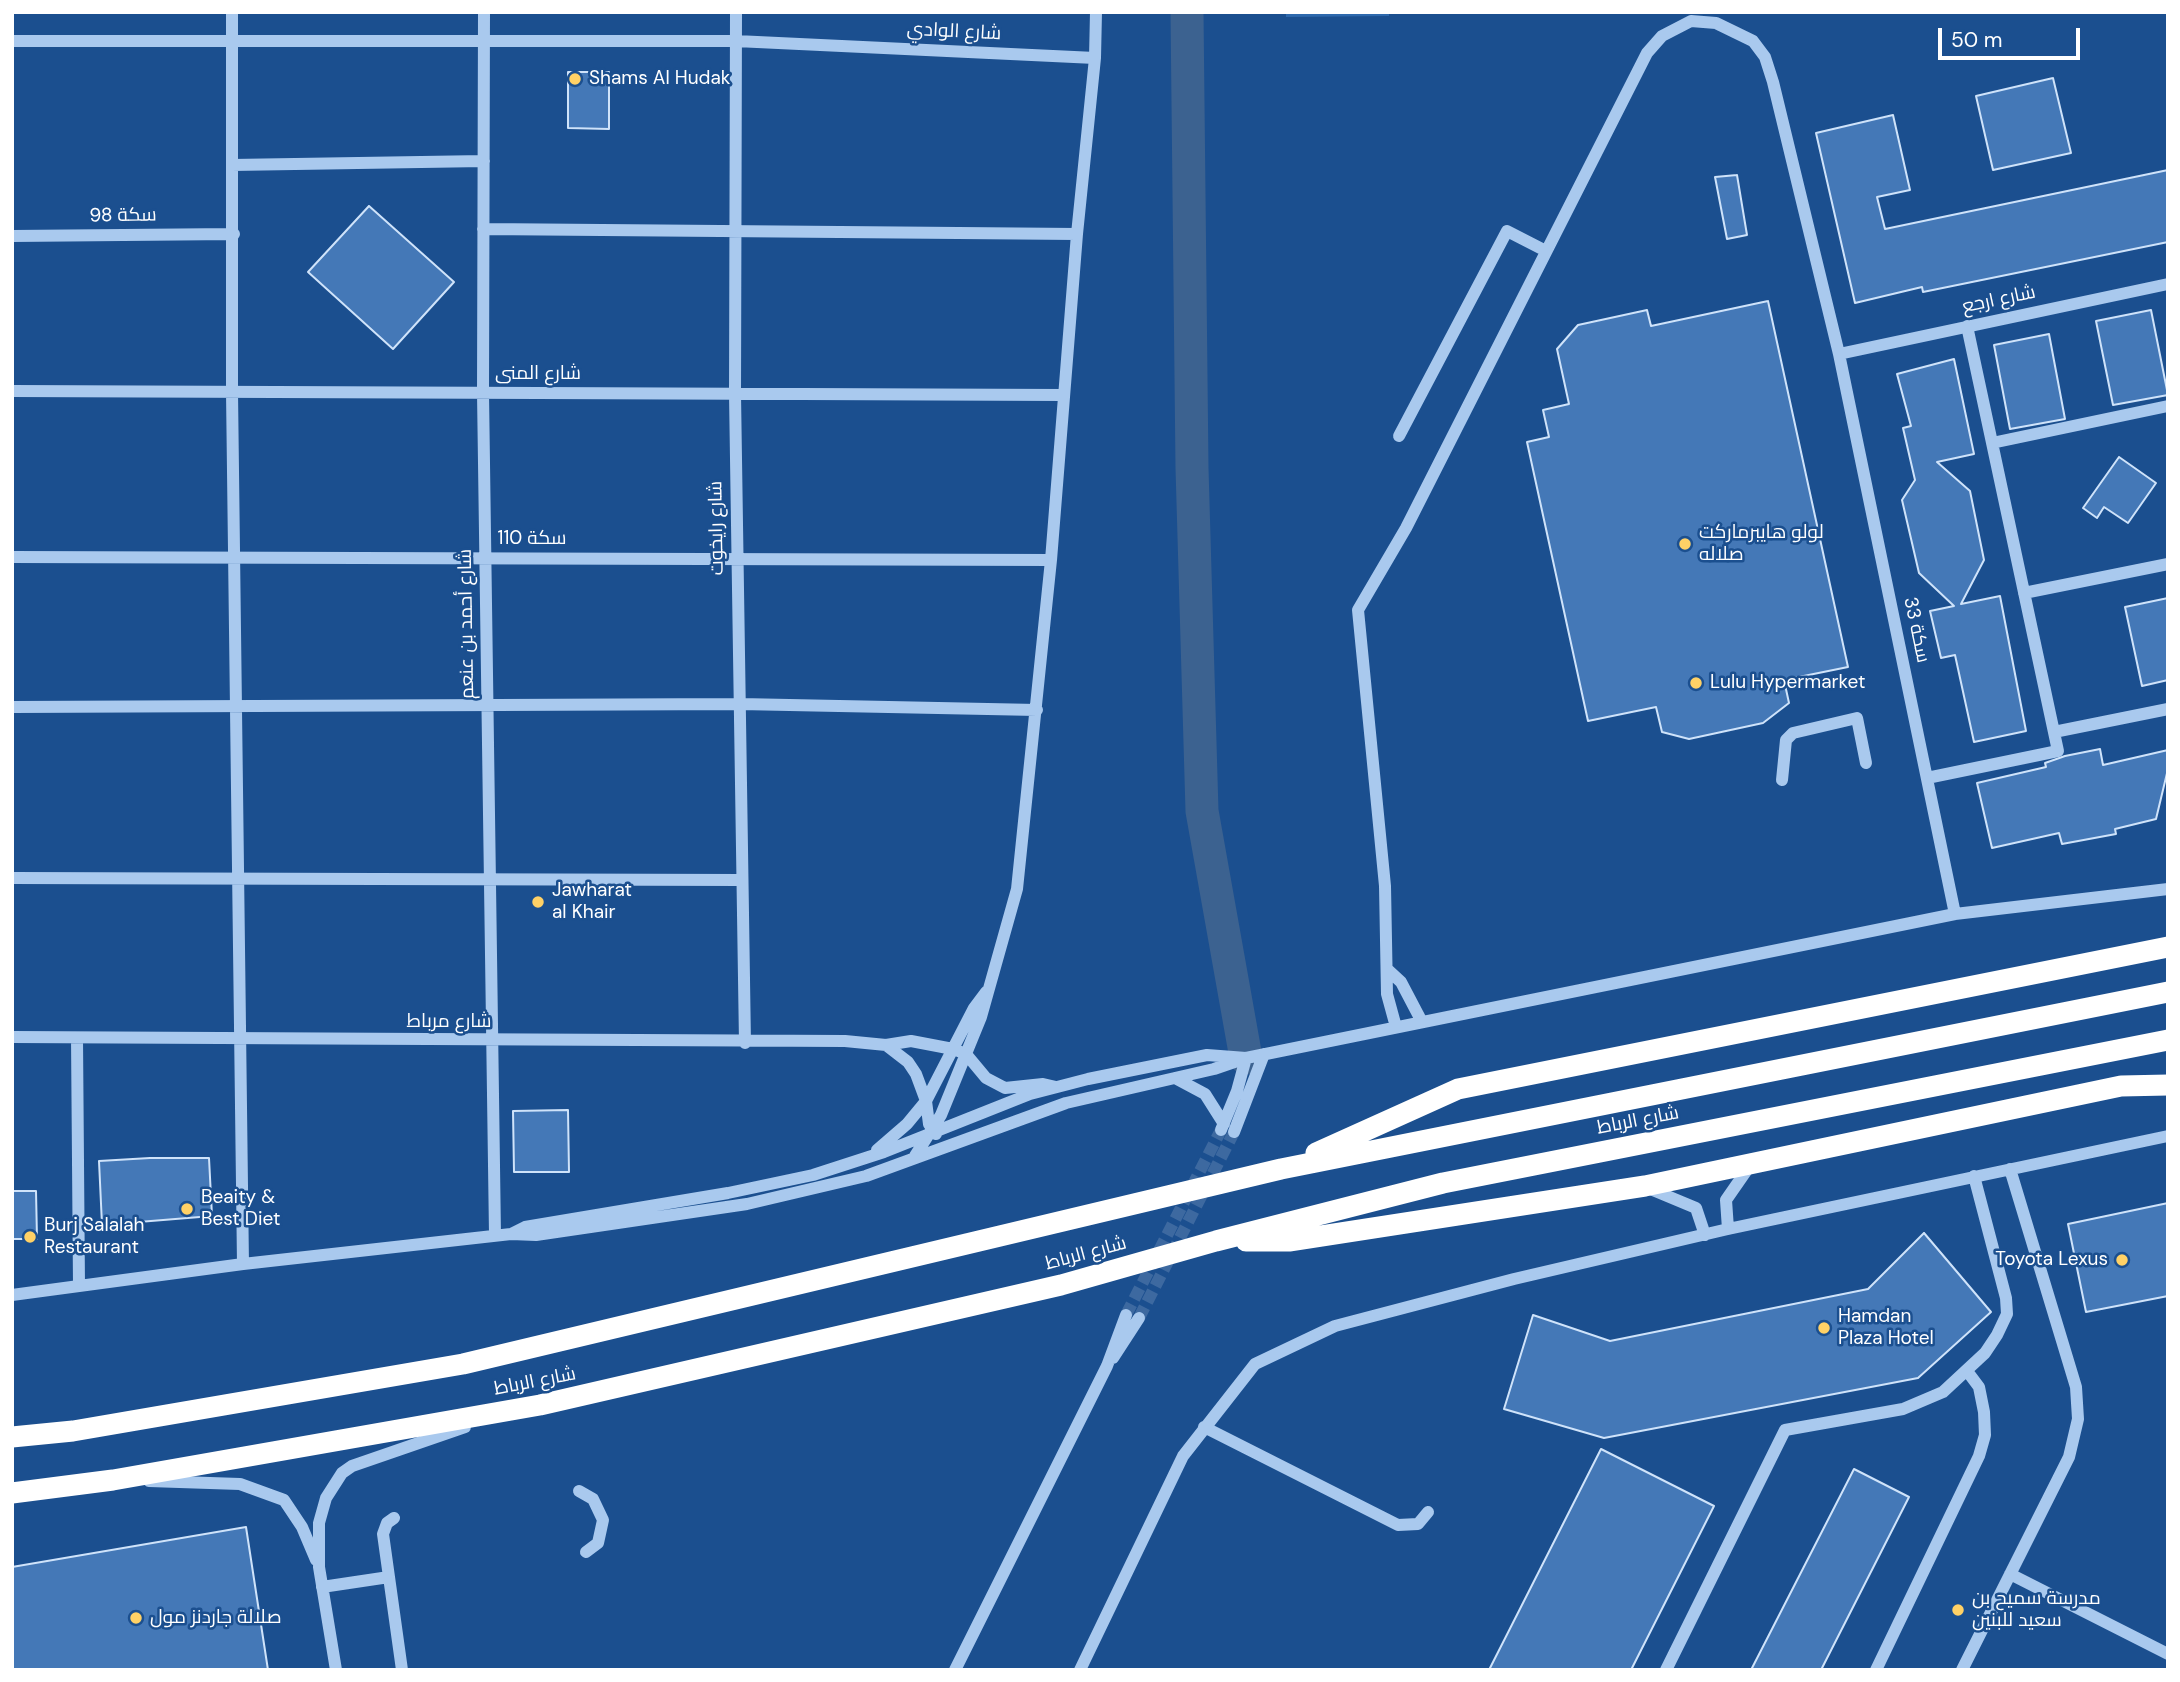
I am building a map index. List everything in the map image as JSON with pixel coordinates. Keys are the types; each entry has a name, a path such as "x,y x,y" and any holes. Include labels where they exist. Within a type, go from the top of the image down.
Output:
{"highway":[{"path":"1281,1169 1458,1090 2168,947"},
{"name":"شارع الرباط","path":"12,1437 73,1431 463,1364 1281,1169 2168,992"},
{"name":"شارع الرباط","path":"12,1493 113,1480 540,1405 1061,1285 1216,1241 1443,1183 2168,1040"},
{"path":"1216,1241 1289,1241 1644,1186 2168,1077"},
{"path":"2121,1086 2168,1085"}],"street":[{"path":"232,12 232,392 243,1264"},
{"name":"شارع أحمد بن عنعم","path":"484,12 484,558 495,1236"},
{"name":"شارع رايخوت","path":"736,12 735,394 745,1043"},
{"path":"859,1161 896,1134 926,1101 960,1051 983,1011 986,991 1006,937 1017,889 1051,560 1077,234 1096,58 1096,12"},
{"name":"سكة 33","path":"1396,1027 1387,994 1385,886 1358,610 1406,528 1647,53 1662,36 1691,21 1716,23 1753,41 1765,57 1839,354 1955,914"},
{"name":"شارع الوادي","path":"12,41 736,41 1096,58"},
{"path":"232,166 484,162"},
{"path":"483,229 1077,234"},
{"path":"1399,436 1507,231 1546,251"},
{"name":"سكة 98","path":"12,236 234,234"},
{"name":"شارع ارجع","path":"1839,354 2168,284"},
{"path":"1927,778 2057,751 1967,326"},
{"name":"شارع المنى","path":"12,391 1064,395"},
{"path":"1992,443 2168,406"},
{"name":"سكة 110","path":"12,557 1051,560"},
{"path":"2024,593 2168,564"},
{"path":"12,707 740,704 1037,709"},
{"path":"2054,732 2168,709"},
{"path":"1782,780 1786,740 1793,733 1857,718 1866,763"},
{"path":"12,878 741,880"},
{"path":"12,1295 243,1264 511,1234 536,1235 747,1203 866,1176 1066,1103 1228,1066 1264,1054 1955,914 2168,889"},
{"path":"1388,970 1401,982 1422,1022"},
{"name":"شارع مرباط","path":"12,1037 745,1043 859,1041 886,1045 911,1041 960,1051"},
{"path":"77,1038 79,1286"},
{"path":"886,1045 912,1068 926,1101 927,1116 933,1131 955,1142"},
{"path":"960,1051 995,1084 1016,1089 1043,1084 1056,1087"},
{"path":"912,1158 933,1131 960,1051"},
{"path":"1226,1128 1264,1054"},
{"path":"511,1234 525,1227 771,1185 859,1161 1005,1102 1056,1087 1207,1055 1246,1058"},
{"path":"1226,1128 1246,1058"},
{"path":"1175,1078 1205,1094 1226,1128"},
{"path":"1080,1670 1183,1456 1255,1364 1335,1326 1514,1279 1728,1229 2168,1136"},
{"path":"1728,1229 1726,1200 1752,1162"},
{"path":"1962,1670 2069,1457 2078,1419 2076,1387 2011,1169"},
{"path":"1666,1670 1785,1430 1902,1409 1943,1392 1985,1353 2007,1314 2006,1298 1974,1176"},
{"path":"1644,1186 1696,1208 1704,1236"},
{"path":"955,1670 1132,1317"},
{"path":"1876,1670 1979,1456 1985,1435 1984,1412 1979,1387 1966,1371"},
{"path":"336,1670 319,1566 321,1510 342,1473 352,1466 424,1439 540,1405"},
{"path":"1204,1427 1398,1525 1418,1524 1427,1512"},
{"path":"113,1480 240,1484 264,1491 284,1500 293,1512 319,1566"},
{"path":"579,1491 593,1499 603,1520 598,1543 586,1552"},
{"path":"394,1518 383,1530 402,1670"},
{"path":"2010,1574 2168,1654"},
{"path":"322,1587 389,1577"}],"shaded area":[{"path":"1286,12 1389,12 1389,16 1286,17"}],"building":[{"path":"568,72 609,72 609,129 568,128"},
{"path":"2053,78 2071,153 1993,170 1976,96"},
{"path":"1893,115 1910,190 1877,197 1885,229 2168,170 2168,242 1923,292 1922,287 1855,303 1816,133"},
{"path":"1737,175 1747,235 1727,239 1715,177"},
{"path":"369,206 454,282 393,349 308,272"},
{"name":"لولو هايبرماركت صلاله","path":"1768,301 1848,667 1784,680 1789,703 1763,723 1689,739 1662,732 1656,707 1588,721 1527,442 1549,437 1543,410 1569,404 1557,349 1578,325 1647,310 1651,326"},
{"path":"2151,310 2168,395 2113,405 2096,321"},
{"path":"2049,334 2065,419 2010,429 1994,345"},
{"path":"1954,359 1974,454 1937,462 1970,491 1984,560 1961,604 2000,596 2026,731 1974,742 1955,655 1941,658 1930,611 1954,606 1919,573 1902,500 1915,480 1903,428 1911,426 1897,374"},
{"path":"2119,457 2156,483 2128,523 2104,507 2097,518 2083,508"},
{"path":"2168,598 2168,680 2142,686 2125,607"},
{"path":"2100,749 2103,765 2168,750 2168,769 2156,819 2115,829 2116,834 2062,844 2059,833 1992,848 1977,783 2046,767 2045,763 2065,756"},
{"path":"568,1110 569,1172 514,1172 513,1111"},
{"path":"209,1158 212,1216 102,1225 99,1161"},
{"path":"12,1191 36,1191 37,1239 12,1239"},
{"name":"Toyota Lexus","path":"2168,1203 2168,1296 2086,1312 2068,1224"},
{"name":"Hamdan Plaza Hotel","path":"1924,1233 1991,1312 1918,1378 1604,1438 1504,1409 1533,1315 1610,1341 1868,1289"},
{"path":"1601,1449 1714,1506 1631,1670 1489,1670"},
{"path":"1854,1469 1909,1497 1821,1670 1751,1670"},
{"name":"صلالة جاردنز مول","path":"246,1527 268,1670 12,1670 12,1567"}],"waterway":[{"path":"1187,12 1192,468 1202,811 1246,1058"}],"tunnel":[{"path":"1126,1315 1221,1130"},
{"path":"1139,1318 1234,1132"}],"place":[{"name":"Shams Al Hudak","path":"575,79"},
{"name":"لولو هايبرماركت صلاله","path":"1685,544"},
{"name":"Lulu Hypermarket","path":"1696,683"},
{"name":"Jawharat al Khair","path":"538,902"},
{"name":"Beaity & Best Diet","path":"187,1209"},
{"name":"Burj Salalah Restaurant","path":"30,1237"},
{"name":"Toyota Lexus","path":"2122,1260"},
{"name":"Hamdan Plaza Hotel","path":"1824,1328"},
{"name":"مدرسة سميح بن سعيد للبنين","path":"1958,1610"},
{"name":"صلالة جاردنز مول","path":"136,1618"}]}
